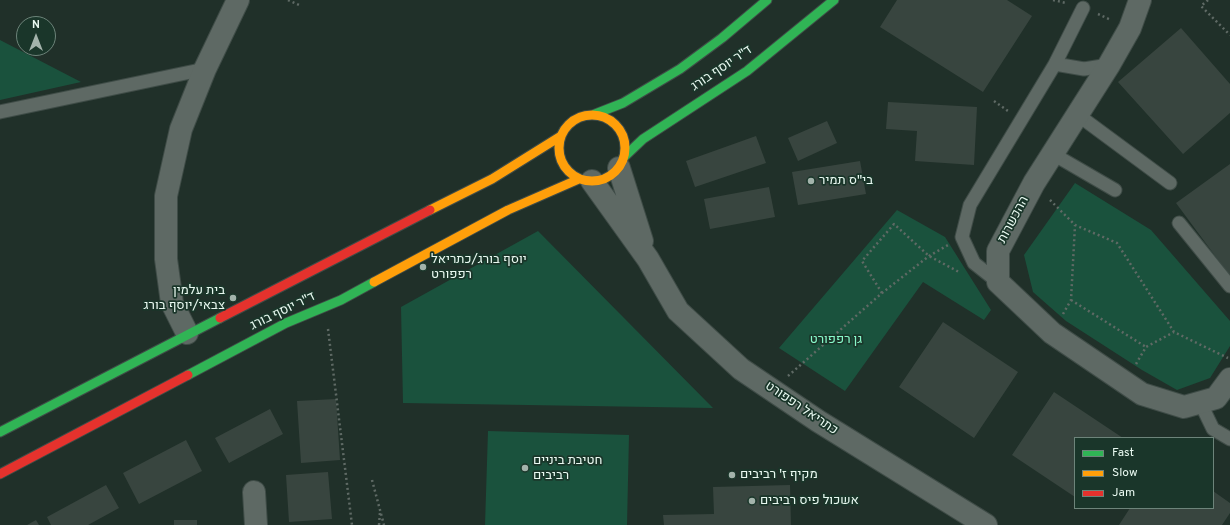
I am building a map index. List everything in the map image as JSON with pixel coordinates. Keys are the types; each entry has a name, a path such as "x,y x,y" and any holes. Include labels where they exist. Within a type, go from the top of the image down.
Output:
{"street":[{"path":"188,333 172,303 166,258 166,196 181,129 205,69 238,0"},
{"name":"ד\"ר יוסף בורג","path":"595,114 623,103 680,69 722,38 767,0"},
{"name":"ד\"ר יוסף בורג","path":"622,163 643,139 747,71 834,0"},
{"name":"ההכשרות","path":"998,282 998,251 1034,183 1109,65 1130,28 1140,0"},
{"path":"595,114 614,122 625,138 622,163 602,180 586,180 570,173 564,165 559,146 561,136 566,126 575,119 584,115 595,114"},
{"name":"ד\"ר יוסף בורג","path":"0,432 188,333 492,179 561,136"},
{"name":"כתריאל רפפורט","path":"622,163 648,259"},
{"name":"ד\"ר יוסף בורג","path":"0,474 286,323 341,300 527,201 586,180"},
{"name":"כתריאל רפפורט","path":"586,180 648,259 678,311 741,369 818,421 986,525"},
{"path":"998,282 1052,333 1142,394 1184,407 1216,398 1230,379"},
{"path":"254,492 256,525"}],"lane":[{"path":"998,282 974,263 962,237 970,205 1055,64 1083,8"},
{"path":"1055,64 1084,69 1109,65"},
{"path":"0,112 205,69"},
{"path":"1078,115 1170,183"},
{"path":"1053,154 1115,190"},
{"path":"1179,223 1230,286"},
{"path":"1200,402 1213,429 1230,439"}],"path":[{"path":"288,0 299,5"},
{"path":"1208,0 1202,6 1230,35"},
{"path":"1034,183 1075,225 1117,243 1174,332 1230,359"},
{"path":"882,293 862,261 894,224 929,256 963,274"},
{"path":"1052,333 1071,300 1075,225"},
{"path":"773,390 882,293 929,256 962,237"},
{"path":"1071,300 1146,347"},
{"path":"325,306 352,525"},
{"path":"1125,382 1146,347 1174,332"},
{"path":"372,480 384,525"},
{"path":"379,525 381,510"}],"green space":[{"path":"0,40 16,48 16,56 31,56 81,82 0,100"},
{"path":"1075,183 1151,230 1230,321 1230,346 1210,378 1177,390 1142,370 1066,321 1033,292 1024,255"},
{"name":"גן רפפורט","path":"897,210 945,237 991,310 984,320 923,282 845,391 779,348"},
{"path":"538,231 713,408 403,403 401,307"},
{"path":"488,431 629,435 627,525 485,525"}],"building":[{"path":"897,0 1007,0 1032,16 983,92 880,27"},
{"path":"1181,28 1230,84 1230,113 1183,154 1118,82"},
{"path":"888,102 977,107 974,165 915,161 917,131 886,129"},
{"path":"827,121 837,143 798,161 788,138"},
{"path":"756,136 766,163 695,187 686,161"},
{"path":"860,161 866,194 798,205 792,172"},
{"path":"1230,164 1230,276 1176,203"},
{"path":"769,187 775,217 710,229 704,199"},
{"path":"943,322 1018,372 974,438 899,387"},
{"path":"1054,392 1122,437 1074,437 1074,496 1012,455"},
{"path":"336,399 340,460 301,463 297,401"},
{"path":"270,409 283,434 229,463 215,438"},
{"path":"186,440 202,471 139,504 123,473"},
{"path":"328,472 332,519 289,522 286,475"},
{"path":"106,485 119,508 88,525 51,525 47,517"},
{"name":"אשכול פיס רביבים","path":"790,485 791,525 664,525 663,515 714,514 713,487"},
{"path":"1214,492 1230,503 1230,513 1222,525 1119,525 1129,509 1214,509"},
{"path":"36,520 39,525 27,525"},
{"path":"174,520 197,520 197,525 174,525"}],"traffic: fast":[{"path":"595,114 623,103 680,69 722,38 767,0"},
{"path":"624,157 643,139 747,71 834,0"},
{"path":"188,375 286,323 341,300 374,282"},
{"path":"0,432 220,318"}],"traffic: slow":[{"path":"586,115 598,115 605,117 616,124 623,135 625,148 623,161 616,172 605,179 598,181 586,181 579,179 568,172 561,161 559,154 559,142 561,135 568,124 579,117 586,115"},
{"path":"430,210 492,179 561,136"},
{"path":"374,282 508,210 579,179"}],"traffic: jam":[{"path":"220,318 430,210"},
{"path":"0,474 188,375"}],"place":[{"name":"בי\"ס תמיר","path":"811,181"},
{"name":"יוסף בורג/כתריאל רפפורט","path":"423,267"},
{"name":"בית עלמין צבאי/יוסף בורג","path":"233,298"},
{"name":"חטיבת ביניים רביבים","path":"525,468"},
{"name":"מקיף ז' רביבים","path":"732,475"},
{"name":"אשכול פיס רביבים","path":"752,501"}]}
